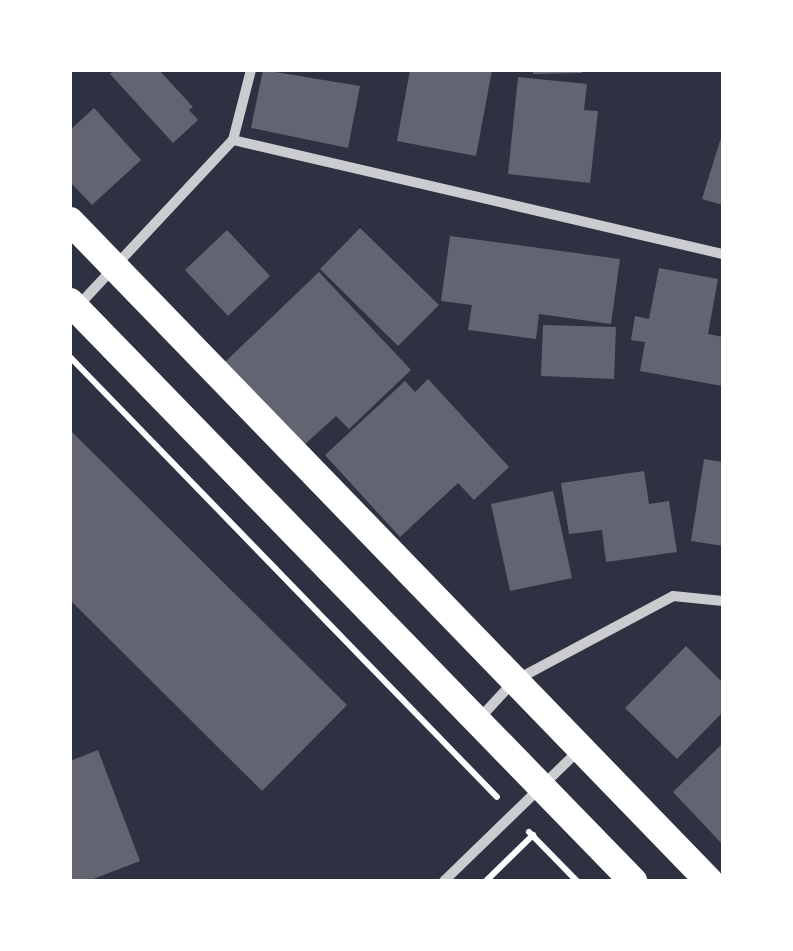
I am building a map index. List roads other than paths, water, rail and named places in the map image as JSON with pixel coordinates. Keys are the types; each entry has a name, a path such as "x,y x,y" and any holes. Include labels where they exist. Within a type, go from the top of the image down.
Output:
{"highway":[{"path":"70,220 709,881"},
{"path":"73,305 634,881"}],"street":[{"path":"73,305 116,268 233,140 251,70"},
{"path":"233,140 723,254"},
{"path":"479,719 514,681 672,596 723,600"},
{"path":"444,881 580,748"}]}
